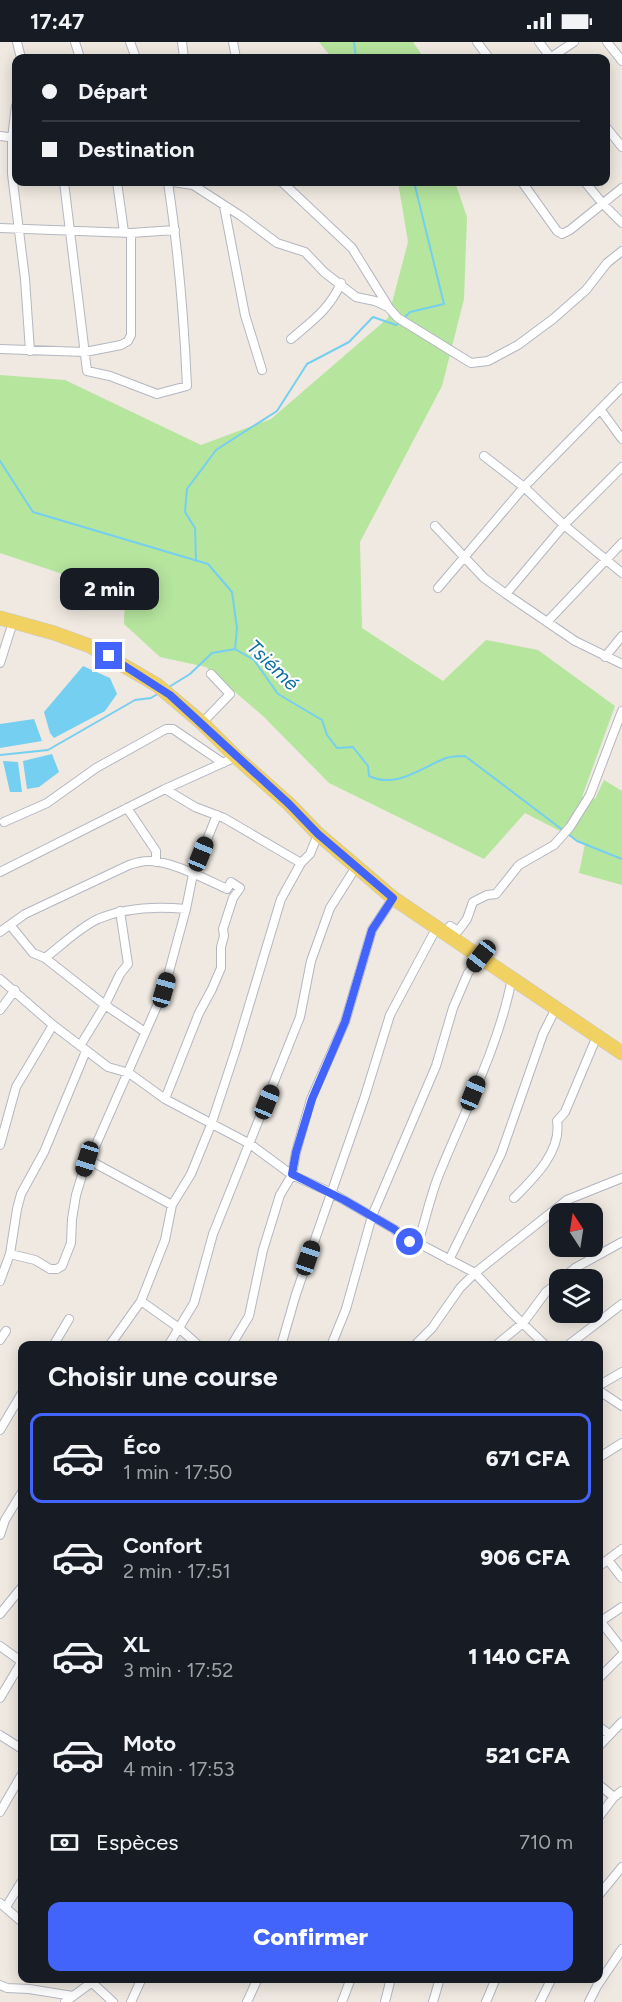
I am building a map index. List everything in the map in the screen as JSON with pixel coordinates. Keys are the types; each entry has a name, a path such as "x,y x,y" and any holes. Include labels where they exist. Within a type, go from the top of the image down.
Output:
{"main road":[{"path":"6,620 90,646 157,685 202,723 318,834 393,898 622,1053"}],"street":[{"path":"557,54 574,42"},
{"path":"607,42 622,61"},
{"path":"610,132 622,147"},
{"path":"14,186 27,299 30,351"},
{"path":"64,186 87,371 110,376 156,394 187,386 176,230 169,186"},
{"path":"0,349 85,352 121,345 130,338 127,232 118,186"},
{"path":"198,186 277,243 305,252 324,272 356,297 375,301 388,307"},
{"path":"286,186 352,248 388,307 398,318 465,361 479,363 488,361 518,345 586,290 606,263 622,252"},
{"path":"525,186 557,231 562,234 622,188"},
{"path":"588,186 622,223"},
{"path":"224,206 245,315 262,370"},
{"path":"0,228 70,232 176,230"},
{"path":"291,339 324,312 341,284"},
{"path":"438,588 524,487 622,387"},
{"path":"600,409 622,439"},
{"path":"484,456 524,487 564,525 622,573"},
{"path":"506,594 564,525 622,467"},
{"path":"435,526 484,578 575,641 622,664"},
{"path":"548,622 622,543"},
{"path":"0,663 6,620"},
{"path":"605,657 622,636"},
{"path":"202,723 230,694 211,674"},
{"path":"282,1341 296,1294 365,1096 390,1015 442,929 450,926 458,931 467,918 473,902 487,895 496,894 519,865 554,845 570,827 590,795 622,711"},
{"path":"4,822 47,803 96,768 166,729 173,729 223,763"},
{"path":"0,872 165,789 236,757"},
{"path":"165,789 195,807 217,815 301,863"},
{"path":"127,808 156,850 156,862"},
{"path":"10,1254 35,1260 50,1269 62,1266 71,1243 76,1195 87,1159 93,1155 164,990 193,874 217,815"},
{"path":"113,1341 141,1300 165,1240 172,1205 191,1174 211,1125 281,899 301,863 310,854 318,834"},
{"path":"0,932 25,914 129,865 148,861 193,874 227,889 231,882 240,888 233,898 223,928 221,968 199,1013 165,1099"},
{"path":"171,1341 194,1303 213,1233 300,1017 311,961 330,908 356,867"},
{"path":"234,1341 249,1316 263,1250 280,1196 292,1174 296,1152 312,1099 345,1022 372,930 393,898"},
{"path":"45,958 97,920 120,911 126,909 186,909"},
{"path":"0,1281 10,1254 16,1209 21,1194 45,1152 83,1049 120,974 128,964 120,911"},
{"path":"10,925 33,953 45,958 105,1005 145,1032"},
{"path":"333,1341 346,1309 372,1216 436,1066 457,999 468,973 481,956"},
{"path":"418,1243 434,1188 488,1057 512,978"},
{"path":"0,979 53,1025 108,1067 129,1072 165,1099 250,1144 292,1174 372,1216 410,1242 418,1243 475,1273 541,1341"},
{"path":"0,1010 15,990"},
{"path":"449,1260 501,1154 543,1034 556,1008"},
{"path":"0,1145 16,1087 53,1025"},
{"path":"514,1198 537,1174 548,1157 559,1132 557,1121 565,1112 597,1036"},
{"path":"87,1159 172,1205"},
{"path":"419,1341 432,1328 460,1288 475,1273 567,1200 622,1178"},
{"path":"573,1269 622,1242"},
{"path":"501,1341 523,1323 549,1289"},
{"path":"141,1300 193,1341"},
{"path":"574,1341 622,1304"},
{"path":"55,1341 69,1319"},
{"path":"0,1340 6,1331"},
{"path":"603,1385 622,1372"},
{"path":"603,1392 622,1406"},
{"path":"0,1430 18,1400"},
{"path":"603,1455 622,1443"},
{"path":"0,1535 5,1520 18,1499"},
{"path":"603,1564 622,1549"},
{"path":"608,1560 622,1578"},
{"path":"0,1614 18,1592"},
{"path":"603,1620 622,1607"},
{"path":"603,1626 622,1649"},
{"path":"0,1646 18,1658"},
{"path":"603,1674 622,1655"},
{"path":"0,1698 18,1668"},
{"path":"603,1741 622,1722"},
{"path":"603,1730 609,1734"},
{"path":"0,1735 18,1746"},
{"path":"0,1812 18,1781"},
{"path":"603,1788 614,1797"},
{"path":"603,1811 622,1791"},
{"path":"603,1890 622,1868"},
{"path":"18,1886 3,1905 18,1918"},
{"path":"603,1977 622,1949"},
{"path":"65,2002 87,1983"},
{"path":"91,1983 113,2002"},
{"path":"131,2002 140,1983"},
{"path":"247,2002 256,1983"},
{"path":"342,2002 349,1983"},
{"path":"385,2002 390,1983"},
{"path":"433,2002 439,1983"},
{"path":"486,2002 494,1983"},
{"path":"540,2002 550,1983"},
{"path":"589,2002 599,1983"},
{"path":"0,1985 7,1988 74,1996"}],"green space":[{"path":"319,42 413,42 421,54 329,54"},
{"path":"399,186 456,186 467,217 464,299 442,386 360,542 362,628 443,681 486,640 538,650 615,706 582,797 595,799 604,780 622,791 622,885 579,873 585,844 525,813 484,859 329,783 263,716 206,667 160,657 124,624 125,595 0,553 0,375 65,380 201,445 271,419 388,318 408,242"}],"water":[{"path":"83,666 110,678 117,694 105,711 54,738 50,733 44,712"},
{"path":"34,719 42,741 0,748 0,724"},
{"path":"52,754 59,772 39,787 27,789 23,761"},
{"path":"3,761 18,762 22,792 10,792"}],"waterway":[{"path":"354,42 356,54"},
{"path":"403,319 410,312 444,304 415,186"},
{"path":"196,561 195,528 185,512 187,489 216,450 277,411 307,364 349,342 373,317 396,325 399,323"},
{"name":"Tsiémé","path":"0,461 33,512 208,564 232,592 237,628 235,649 254,660 278,694 322,720 327,735 337,748 353,747 368,766 369,776 379,779 399,779 446,758 465,756 564,831"},
{"path":"169,687 190,674 212,653 235,649"},
{"path":"0,755 48,750 135,700 151,698 159,693"},
{"name":"Tsiémé","path":"568,834 577,841 622,859"}],"route":[{"path":"109,656 170,695 289,804 318,834 393,898 372,930 366,957 345,1022 312,1099 296,1152 292,1174 344,1200 394,1229 410,1242"}]}
